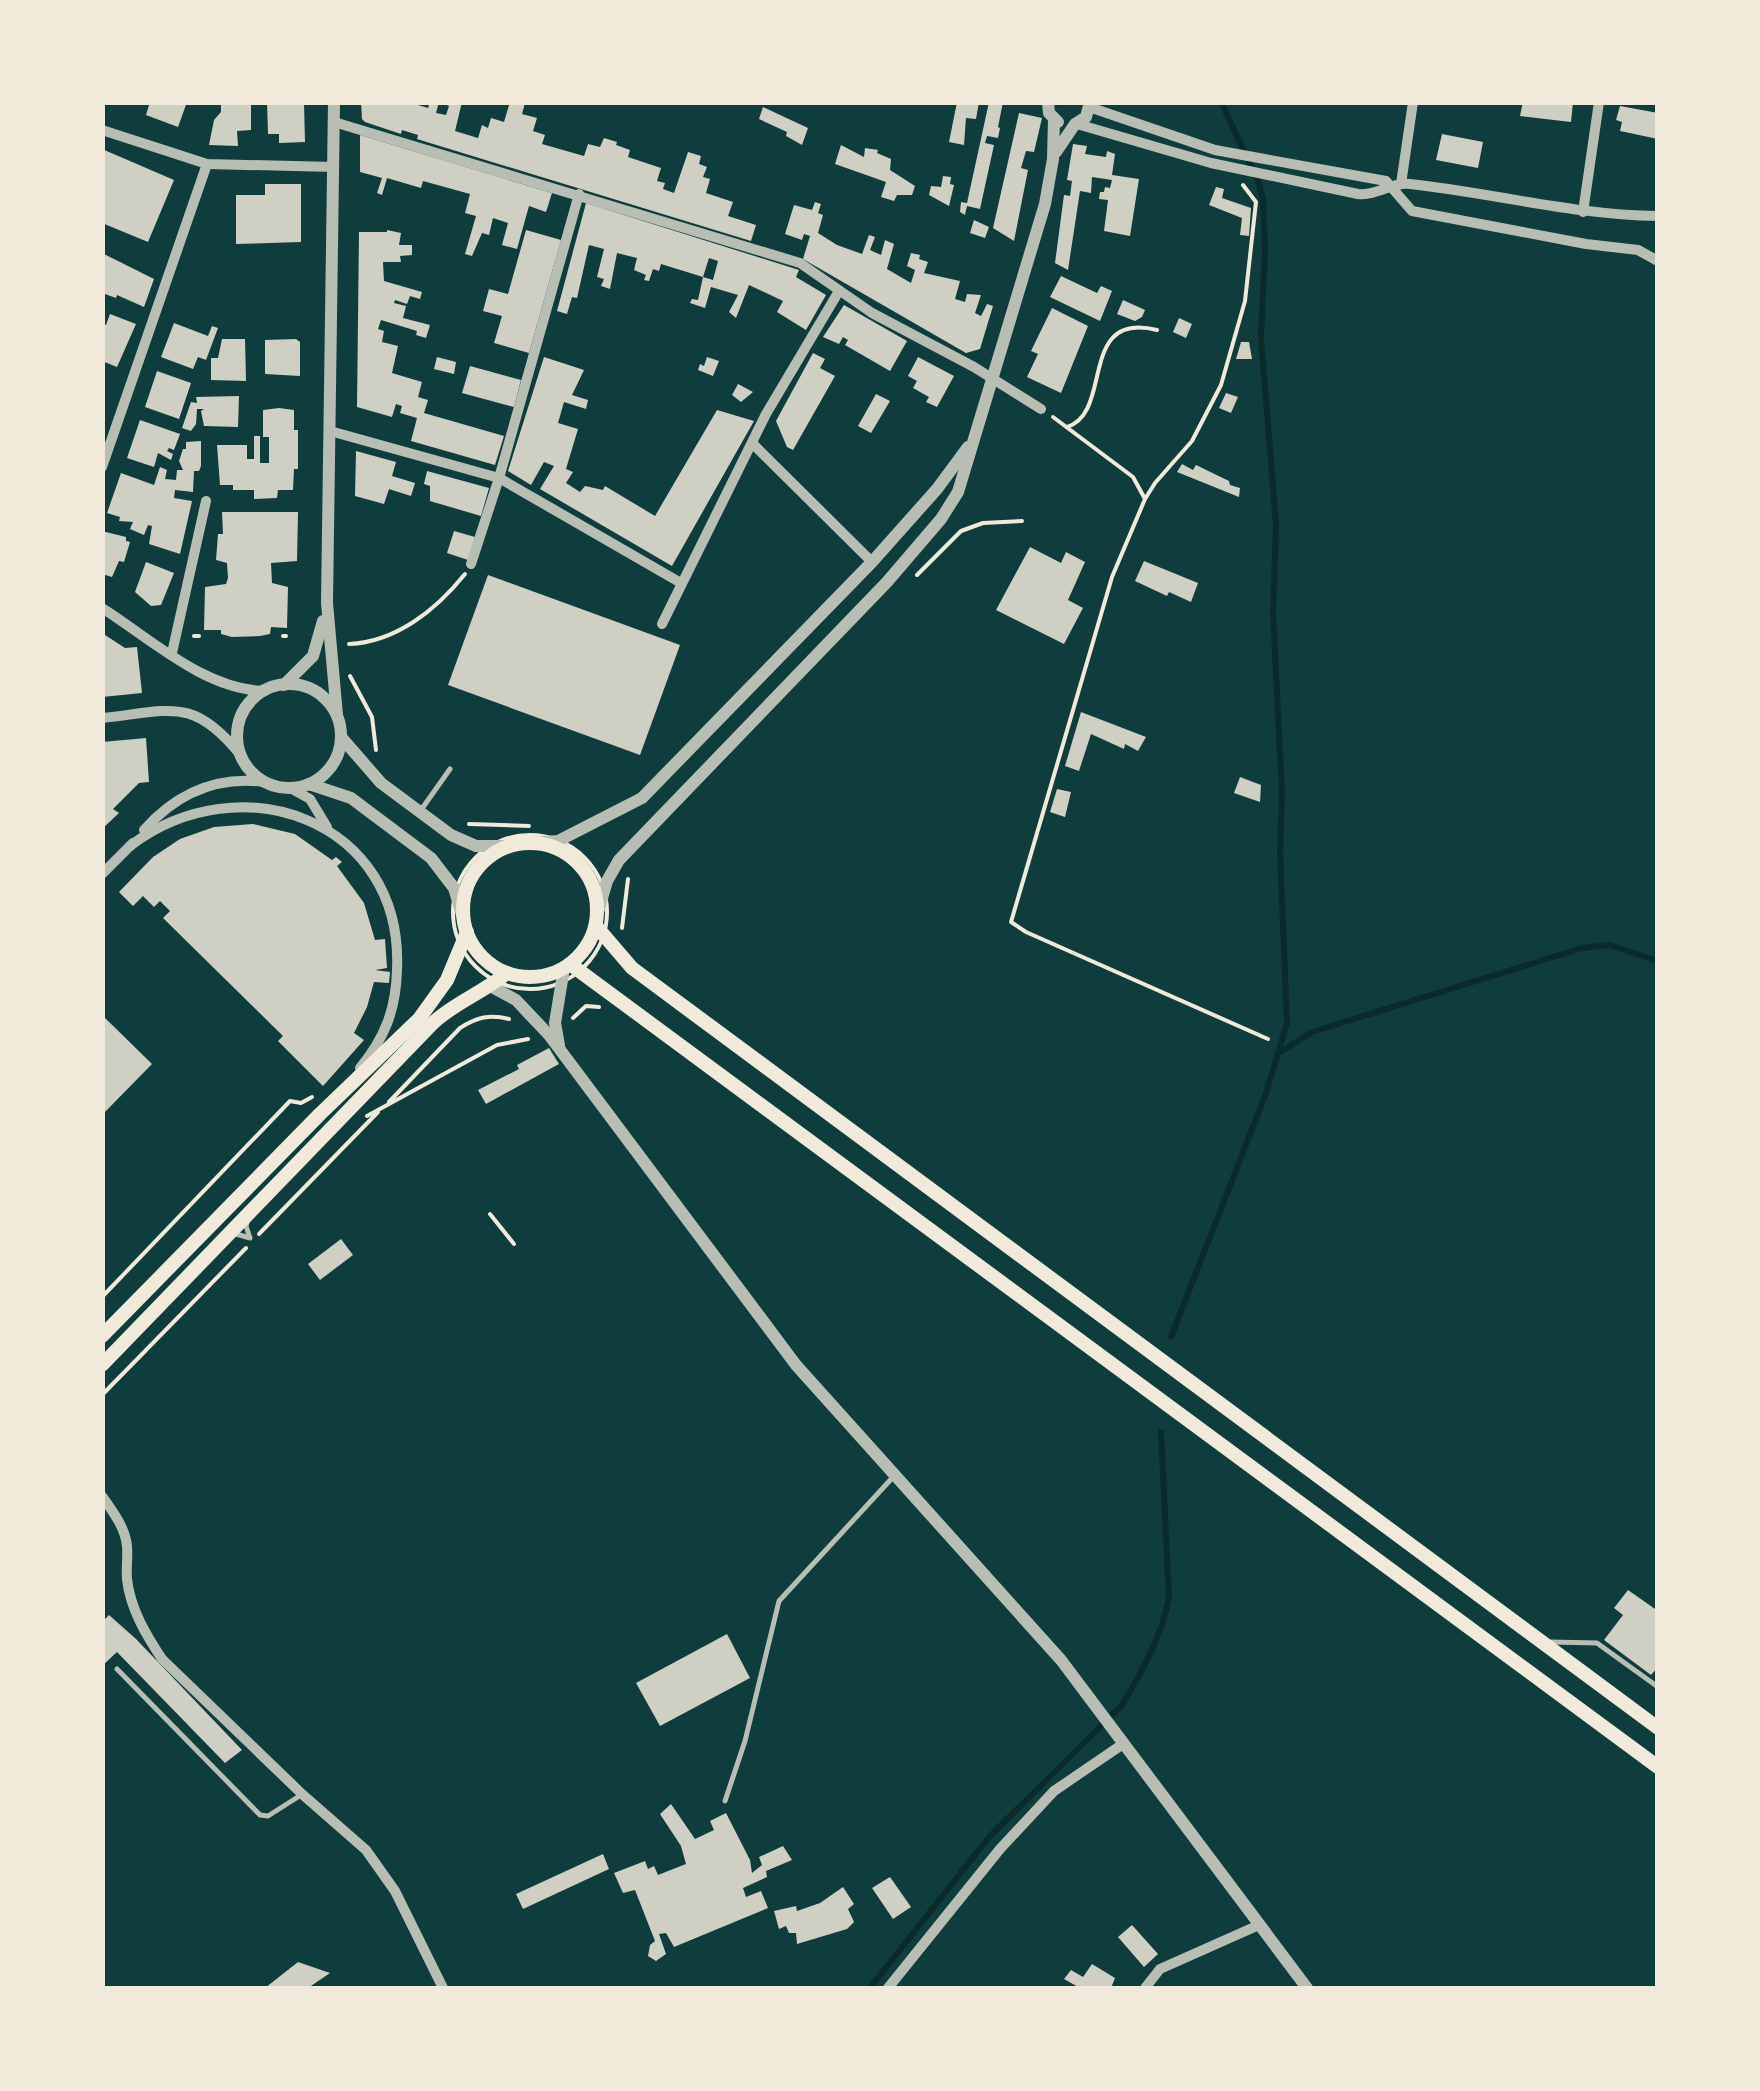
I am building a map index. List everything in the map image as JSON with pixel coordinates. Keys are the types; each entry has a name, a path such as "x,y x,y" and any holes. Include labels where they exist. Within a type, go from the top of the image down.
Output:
{"main road":[{"path":"102,1336 419,1020 446,980 464,932 464,897 472,876 487,858 508,846 533,842 560,849 581,866 595,890 599,926 642,976 1658,1728"},
{"path":"569,971 599,926"},
{"path":"464,932 506,984"},
{"path":"102,1366 434,1022 456,1004 506,984 569,971 625,1002 1658,1768"}],"street":[{"path":"292,789 328,772 341,737 327,603 334,102"},
{"path":"1413,102 1393,184 1399,199 1412,210 1586,244 1638,250 1658,261"},
{"path":"1583,212 1598,102"},
{"path":"599,926 604,890 619,860 874,596 941,519 958,492 1044,204 1053,159 1057,148 1086,117 1090,105 1215,150 1393,184 1583,212 1658,216"},
{"path":"1049,108 1068,126 1076,124 1237,169 1370,196 1393,184"},
{"path":"1049,108 1053,159"},
{"path":"334,122 800,263 840,291 1041,408"},
{"path":"102,130 207,164 334,167"},
{"path":"102,467 207,164"},
{"path":"471,564 499,478 578,194"},
{"path":"662,624 752,443 840,291"},
{"path":"330,431 499,478 681,583"},
{"path":"533,842 558,840 642,798 872,562 937,489 975,436"},
{"path":"752,443 872,562"},
{"path":"172,653 206,501"},
{"path":"102,608 202,673 237,688 264,690 284,684 312,656 327,603"},
{"path":"284,684 316,692 337,715"},
{"path":"240,753 237,735 241,717 264,690"},
{"path":"102,718 192,712 209,720 264,782"},
{"path":"341,737 381,783 452,835 476,846 508,846"},
{"path":"102,874 154,818 217,781 240,779 292,789 319,809 327,828"},
{"path":"309,784 352,798 431,858 456,892 464,932"},
{"path":"130,846 152,829 222,808 253,807 296,813 327,828 371,871 386,896 398,947 395,1002 375,1050 345,1090"},
{"path":"562,1051 555,1024 569,971"},
{"path":"506,984 562,1051 796,1364 1030,1624 1307,1988"},
{"path":"102,1496 124,1530 127,1580 138,1619 151,1642 174,1670 302,1794 366,1850 384,1874 443,1988"},
{"path":"888,1988 1000,1849 1054,1790 1120,1740"},
{"path":"1145,1988 1160,1969 1259,1925"}],"lane":[{"path":"419,812 450,768"},
{"path":"725,1801 745,1741 779,1601 896,1474"},
{"path":"1524,1630 1557,1643 1598,1643 1658,1687"},
{"path":"117,1669 260,1815 268,1816 302,1794"}],"path":[{"path":"1224,166 1241,176 1244,190 1256,202 1244,301 1222,385 1204,422 1145,499 1112,577 1011,922 1268,1039"},
{"path":"1067,427 1085,416 1102,354 1114,337 1137,328 1157,330"},
{"path":"1041,408 1132,477 1145,499"},
{"path":"912,580 960,531 1022,520"},
{"path":"344,655 344,643 374,642 397,633 455,586 471,564"},
{"path":"346,667 372,717 380,757"},
{"path":"457,819 480,826 536,826"},
{"path":"516,836 558,840 586,858 604,890 608,912 599,926 594,955 545,988 506,984 475,966 464,932 454,926 456,892 467,868 491,846 516,836"},
{"path":"621,922 624,896 634,870"},
{"path":"260,1234 460,1028 492,1015 514,1021"},
{"path":"490,1214 514,1244"},
{"path":"102,1395 246,1248"}],"building":[{"path":"150,102 187,102 178,127 146,115"},
{"path":"221,102 251,102 251,130 237,131 238,146 209,145"},
{"path":"267,102 304,102 305,142 279,143 279,134 268,134"},
{"path":"361,102 419,102 418,105 428,108 430,102 439,102 436,113 446,115 449,106 440,102 462,102 455,131 478,138 482,125 488,128 491,118 504,122 510,102 522,102 522,114 537,118 533,131 545,135 542,144 584,156 588,144 600,147 604,138 617,142 616,145 630,150 628,157 661,168 657,181 665,183 663,189 674,193 688,152 701,156 699,164 707,167 703,177 710,179 706,193 733,202 728,216 756,225 751,241 417,139 418,135 402,130 401,134 365,122"},
{"path":"957,102 979,102 976,119 966,118 964,145 949,142"},
{"path":"989,102 1003,102 998,138 987,136 985,143 994,145 980,209 967,206 965,215 960,212 961,202 967,203"},
{"path":"1523,102 1573,102 1571,122 1520,116"},
{"path":"1620,106 1658,113 1658,139 1620,131 1622,122 1616,120"},
{"path":"763,107 808,128 802,145 786,136 787,132 759,119"},
{"path":"1019,113 1042,118 1034,152 1026,151 1021,168 1028,170 1014,241 993,228"},
{"path":"1442,134 1483,142 1478,168 1436,160"},
{"path":"360,135 552,193 546,212 529,206 517,249 502,245 508,223 493,218 489,235 482,233 472,256 465,254 476,216 465,213 470,194 423,181 421,188 387,178 382,195 377,193 382,178 360,172"},
{"path":"1073,144 1087,146 1085,154 1115,154 1112,175 1139,179 1130,236 1104,231 1108,200 1099,199 1100,192 1110,188 1112,180 1092,177 1091,193 1080,191 1068,270 1055,263 1064,195 1070,196 1072,181 1067,180"},
{"path":"841,145 864,157 865,148 878,150 877,153 891,159 890,170 915,186 912,195 897,195 894,201 881,197 886,182 835,164"},
{"path":"102,149 174,180 148,242 102,223"},
{"path":"943,176 951,177 950,184 954,185 949,206 929,195 931,186 941,187"},
{"path":"265,184 301,184 301,242 236,244 236,195 265,195"},
{"path":"1216,187 1224,189 1222,198 1251,208 1249,236 1240,235 1242,218 1209,205"},
{"path":"815,202 821,204 818,213 823,215 818,233 837,245 862,254 869,235 875,237 870,250 881,255 885,240 894,244 887,269 911,283 915,270 907,266 911,253 928,262 924,273 960,281 955,299 965,302 967,294 981,295 975,313 981,316 987,304 993,306 980,349 966,353 803,259 810,236 804,234 802,240 785,234 794,205 812,210"},
{"path":"586,203 799,270 796,277 826,295 806,330 777,312 783,301 749,285 736,318 729,312 738,295 711,287 705,308 690,303 692,299 698,300 703,277 661,264 659,271 653,269 649,281 644,280 646,275 634,270 637,258 617,253 610,289 601,286 604,279 597,277 604,249 589,245 577,298 572,297 567,314 557,311","holes":["709,258 718,261 713,280 703,277"]},
{"path":"974,220 989,227 985,238 970,233"},
{"path":"526,230 561,240 529,353 494,343 502,316 483,311 489,289 508,294"},
{"path":"359,232 401,233 399,245 412,245 412,255 400,256 401,262 383,262 384,281 422,292 420,299 410,296 407,304 395,300 394,303 406,306 403,318 430,325 426,338 416,335 417,331 381,320 378,329 384,331 382,342 398,346 392,373 422,382 418,397 428,400 424,413 504,436 495,465 411,441 417,418 400,413 402,406 396,404 392,417 357,407"},
{"path":"102,253 154,279 144,307 102,293"},
{"path":"1061,276 1097,293 1101,286 1112,291 1100,321 1050,297"},
{"path":"1123,300 1145,310 1142,317 1135,321 1117,314"},
{"path":"844,305 907,341 890,371 845,345 848,340 843,337 839,344 823,337"},
{"path":"1052,308 1088,326 1061,393 1027,377 1038,354 1031,351"},
{"path":"110,314 136,324 117,367 102,361 102,323 106,325"},
{"path":"1179,318 1192,324 1186,338 1173,332"},
{"path":"174,323 208,336 212,326 218,328 206,360 198,357 193,369 161,357"},
{"path":"222,339 245,339 246,381 211,380 211,358 218,358"},
{"path":"265,340 300,342 300,376 265,374"},
{"path":"1241,342 1249,342 1252,359 1236,359"},
{"path":"813,353 825,359 820,368 835,376 793,450 787,447 776,421"},
{"path":"437,357 456,362 454,374 434,369"},
{"path":"544,357 584,370 572,395 588,400 586,409 564,402 558,423 578,429 566,469 573,472 566,483 580,492 585,486 603,490 605,486 655,516 717,410 754,421 672,566 540,489 554,466 544,462 531,485 508,471"},
{"path":"707,357 719,361 713,376 698,370"},
{"path":"918,357 954,376 937,407 926,402 929,397 913,388 917,381 908,376"},
{"path":"470,366 521,380 514,407 462,393"},
{"path":"157,371 191,383 179,419 145,407"},
{"path":"738,384 753,392 741,402 732,395"},
{"path":"1226,393 1238,397 1231,413 1219,408"},
{"path":"876,394 890,401 871,433 858,426"},
{"path":"239,396 238,427 204,426 204,409 197,409 191,431 182,428 191,402 197,403 196,397"},
{"path":"263,410 294,410 294,430 298,430 298,469 294,469 293,490 278,490 277,498 254,499 254,490 233,490 233,485 220,485 217,445 247,445 247,459 254,459 254,436 260,436 260,463 269,463 269,437 263,437"},
{"path":"140,420 180,434 174,450 167,451 173,454 171,460 158,453 154,467 127,458"},
{"path":"201,441 201,466 194,471 193,492 175,490 174,498 192,501 180,554 149,544 152,526 148,525 144,535 130,529 133,522 119,521 120,517 107,513 121,473 154,485 160,467 167,470 165,479 176,480 177,470 183,470 179,461 186,442"},
{"path":"356,451 396,462 392,476 415,483 411,496 389,489 384,504 355,496"},
{"path":"1182,464 1193,470 1196,465 1229,481 1240,488 1239,497 1177,472"},
{"path":"427,471 489,488 481,516 430,501 430,486 424,484"},
{"path":"222,512 298,512 297,561 271,563 272,583 288,587 287,628 271,627 270,634 232,637 221,634 221,630 204,630 205,587 226,584 228,578 227,563 216,560 218,534 223,534"},
{"path":"102,531 126,537 130,542 124,562 119,561 112,577 102,574"},
{"path":"454,531 475,537 468,560 447,553"},
{"path":"1030,547 1061,563 1066,552 1085,562 1068,600 1083,608 1064,644 996,610"},
{"path":"1144,561 1198,583 1191,602 1135,581"},
{"path":"146,562 174,573 161,605 151,606 135,592"},
{"path":"488,575 680,645 640,755 448,685"},
{"path":"102,633 125,648 137,647 142,693 102,697"},
{"path":"1081,712 1146,737 1138,751 1091,734 1079,771 1065,766"},
{"path":"146,738 149,782 139,783 113,809 119,813 102,829 102,742"},
{"path":"1240,777 1261,785 1260,802 1234,793"},
{"path":"1057,789 1071,792 1065,817 1050,812"},
{"path":"253,824 295,834 332,860 336,857 342,862 337,866 364,903 375,940 385,939 387,968 375,970 390,972 389,983 374,982 354,1033 364,1040 323,1086 278,1041 283,1036 163,918 170,911 160,901 154,907 143,896 133,906 119,892 153,857 180,839 214,827"},
{"path":"102,1015 152,1064 102,1115"},
{"path":"549,1048 559,1064 486,1104 478,1090"},
{"path":"341,1239 353,1255 320,1280 308,1264"},
{"path":"1628,1590 1658,1611 1658,1667 1651,1675 1604,1640 1623,1615 1614,1608"},
{"path":"109,1615 242,1750 225,1763 117,1652 102,1666 102,1622"},
{"path":"727,1634 750,1678 660,1726 636,1683"},
{"path":"671,1804 695,1839 714,1830 710,1821 726,1813 750,1860 752,1873 762,1865 759,1857 783,1846 792,1860 766,1871 767,1877 743,1888 746,1897 761,1891 768,1908 674,1947 666,1933 659,1934 666,1954 656,1961 648,1956 655,1941 635,1890 623,1893 614,1873 645,1861 648,1869 654,1866 658,1875 686,1864 681,1846 660,1814"},
{"path":"603,1854 609,1869 523,1909 516,1894"},
{"path":"890,1877 911,1907 893,1919 872,1888"},
{"path":"843,1887 854,1904 848,1909 854,1922 847,1929 797,1944 796,1933 789,1933 786,1926 779,1929 774,1911 796,1906 797,1911 820,1903"},
{"path":"1132,1925 1158,1954 1144,1967 1118,1937"},
{"path":"298,1962 330,1973 308,1988 265,1988"},
{"path":"1092,1964 1115,1978 1111,1988 1080,1988 1064,1979 1071,1970 1083,1977"}],"waterway":[{"path":"1171,1337 1265,1096 1287,1023 1273,614 1276,525 1261,337 1263,200 1259,183 1221,102"},
{"path":"1280,1052 1312,1032 1582,948 1610,945 1658,961"},
{"path":"870,1988 989,1837 1122,1705 1144,1666 1162,1626 1169,1598 1161,1432"}]}
